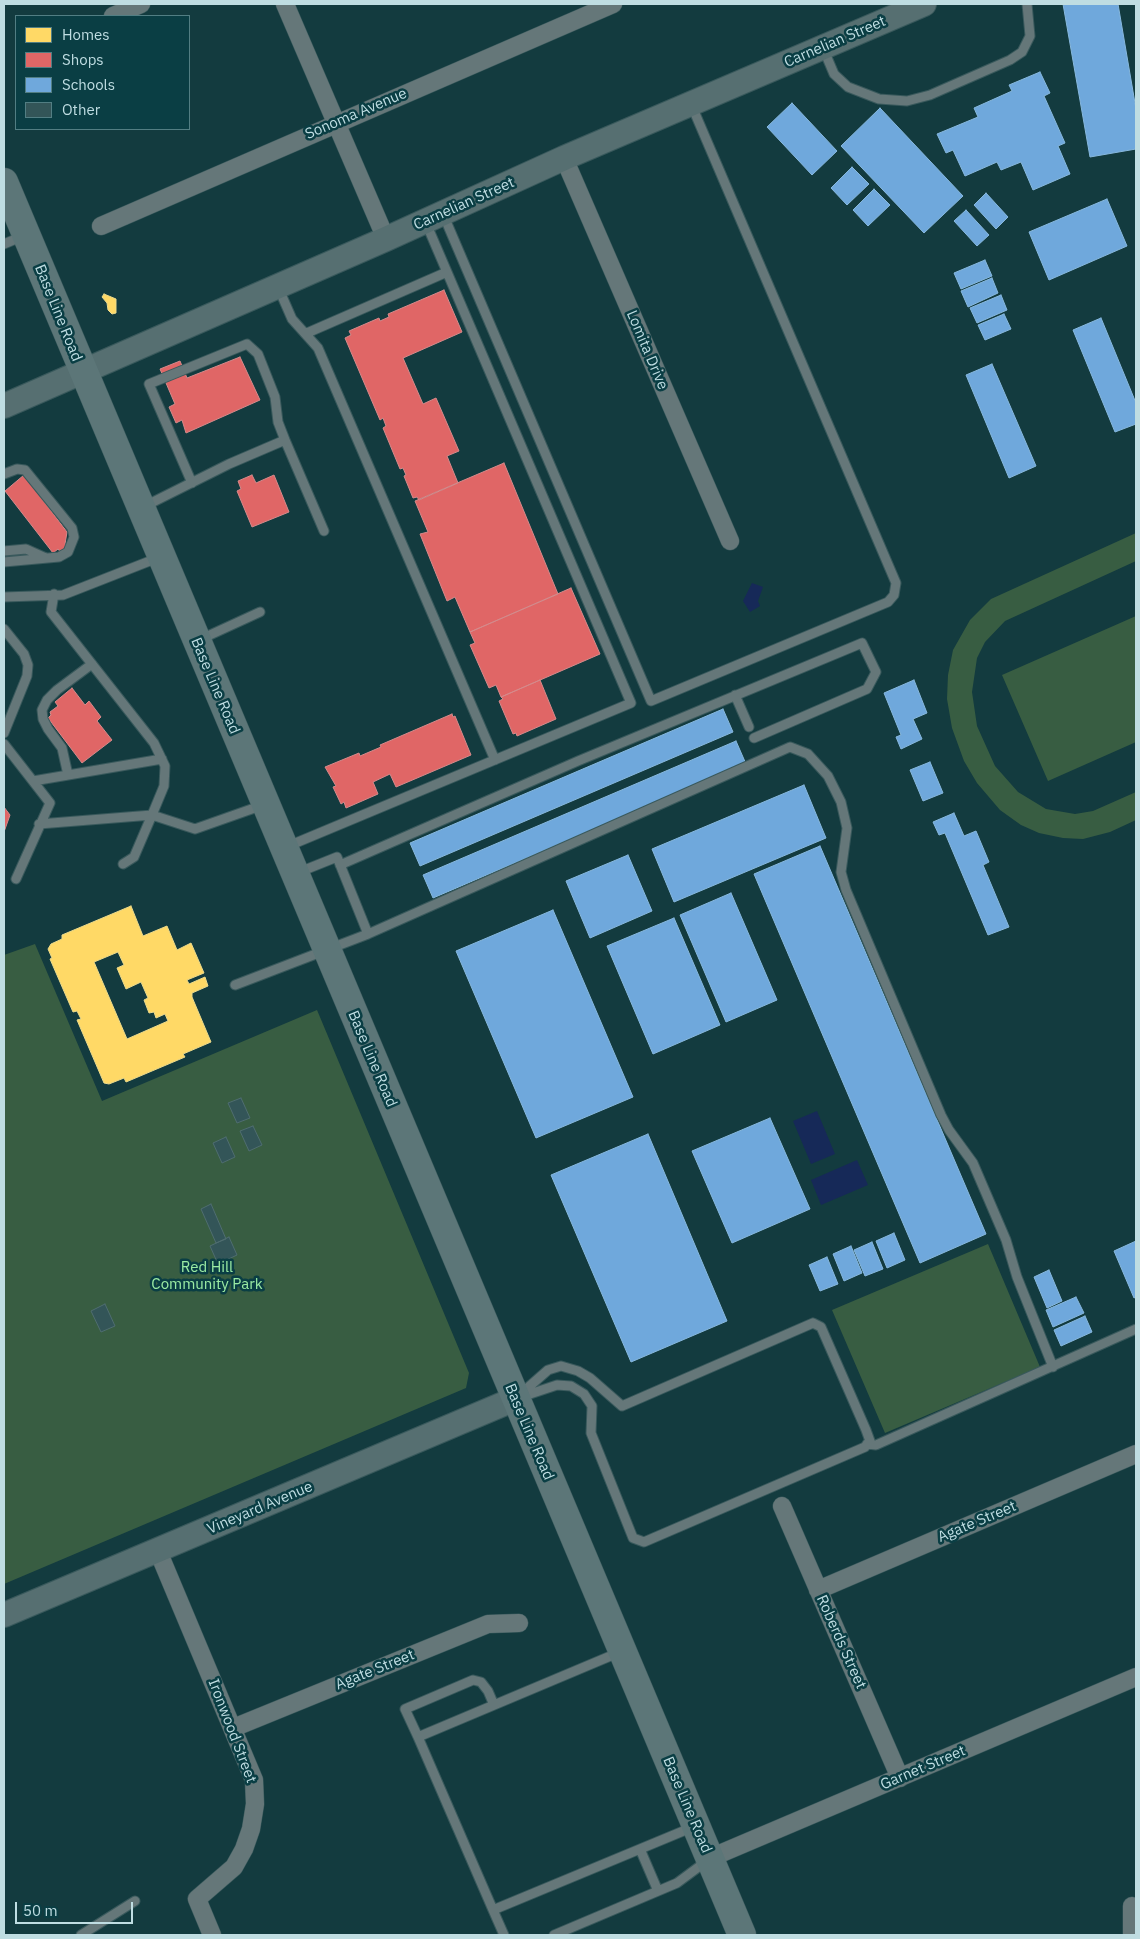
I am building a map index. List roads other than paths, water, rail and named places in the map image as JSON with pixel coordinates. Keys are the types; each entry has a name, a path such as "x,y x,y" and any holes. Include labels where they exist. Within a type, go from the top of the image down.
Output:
{"main road":[{"name":"Carnelian Street","path":"4,406 82,370 386,240 564,158 924,4"},
{"name":"Base Line Road","path":"4,182 15,239 82,370 742,1935"},
{"name":"Vineyard Avenue","path":"4,1615 515,1399"}],"street":[{"path":"115,15 142,4"},
{"path":"286,4 386,240"},
{"name":"Sonoma Avenue","path":"100,226 612,4"},
{"name":"Lomita Drive","path":"564,158 730,541"},
{"name":"Agate Street","path":"818,1590 1136,1454"},
{"name":"Roberds Street","path":"782,1506 900,1778"},
{"name":"Ironwood Street","path":"158,1551 254,1780 255,1804 251,1829 234,1867 197,1900 212,1935"},
{"name":"Agate Street","path":"233,1728 488,1624 519,1623"},
{"name":"Garnet Street","path":"710,1858 1136,1677"},
{"path":"1132,1906 1132,1935"}],"lane":[{"path":"823,47 834,74 848,87 879,99 907,101 930,95 1010,60 1022,52 1030,36 1027,4"},
{"path":"434,217 651,701 888,602 894,595 896,583 691,104"},
{"path":"283,848 631,703 447,272 434,217"},
{"path":"307,333 447,272"},
{"path":"278,286 292,319 307,333 318,348 495,760"},
{"path":"192,483 149,384 246,344 258,354 275,397 278,422 324,531"},
{"path":"140,508 285,440"},
{"path":"4,474 18,469 25,470 72,528 74,536 68,552 48,559 4,562"},
{"path":"4,551 26,550 48,559"},
{"path":"4,597 63,595 160,557"},
{"path":"54,594 51,612 154,743 166,766 164,786 137,851 134,857 123,864"},
{"path":"196,641 260,612"},
{"path":"4,629 24,654 28,665 27,676 4,733"},
{"path":"340,864 735,695 862,643 876,672 867,688 754,738"},
{"path":"68,775 62,748 48,728 42,710 47,700 57,690 92,664"},
{"path":"735,695 749,727"},
{"path":"4,744 50,802 16,879"},
{"path":"235,985 327,952 458,896 790,747 808,754 828,776 840,802 847,828 841,872 846,890 941,1115 949,1130 973,1163 1006,1240 1016,1277 1053,1366"},
{"path":"33,781 162,759"},
{"path":"39,824 152,815 195,829 265,805"},
{"path":"294,874 337,857 368,934"},
{"path":"813,1324 821,1327 870,1441 865,1447 644,1542 633,1538 591,1433 592,1406 584,1394 571,1386 557,1385 515,1399 548,1370 562,1366 578,1371 590,1378 622,1406 813,1324"},
{"path":"867,1444 876,1445 1136,1328"},
{"path":"418,1737 622,1652"},
{"path":"494,1705 488,1691 481,1682 473,1680 405,1709 504,1935"},
{"path":"493,1910 695,1826"},
{"path":"640,1849 658,1891"},
{"path":"554,1935 682,1880 710,1858"},
{"path":"82,1935 135,1901"}],"water":[{"path":"752,583 763,587 758,601 760,606 750,612 743,601"},
{"path":"817,1111 835,1154 811,1164 793,1121"},
{"path":"857,1160 868,1185 821,1205 811,1180"}],"park label":[{"name":"Red Hill Community Park","path":"207,1276"}]}
